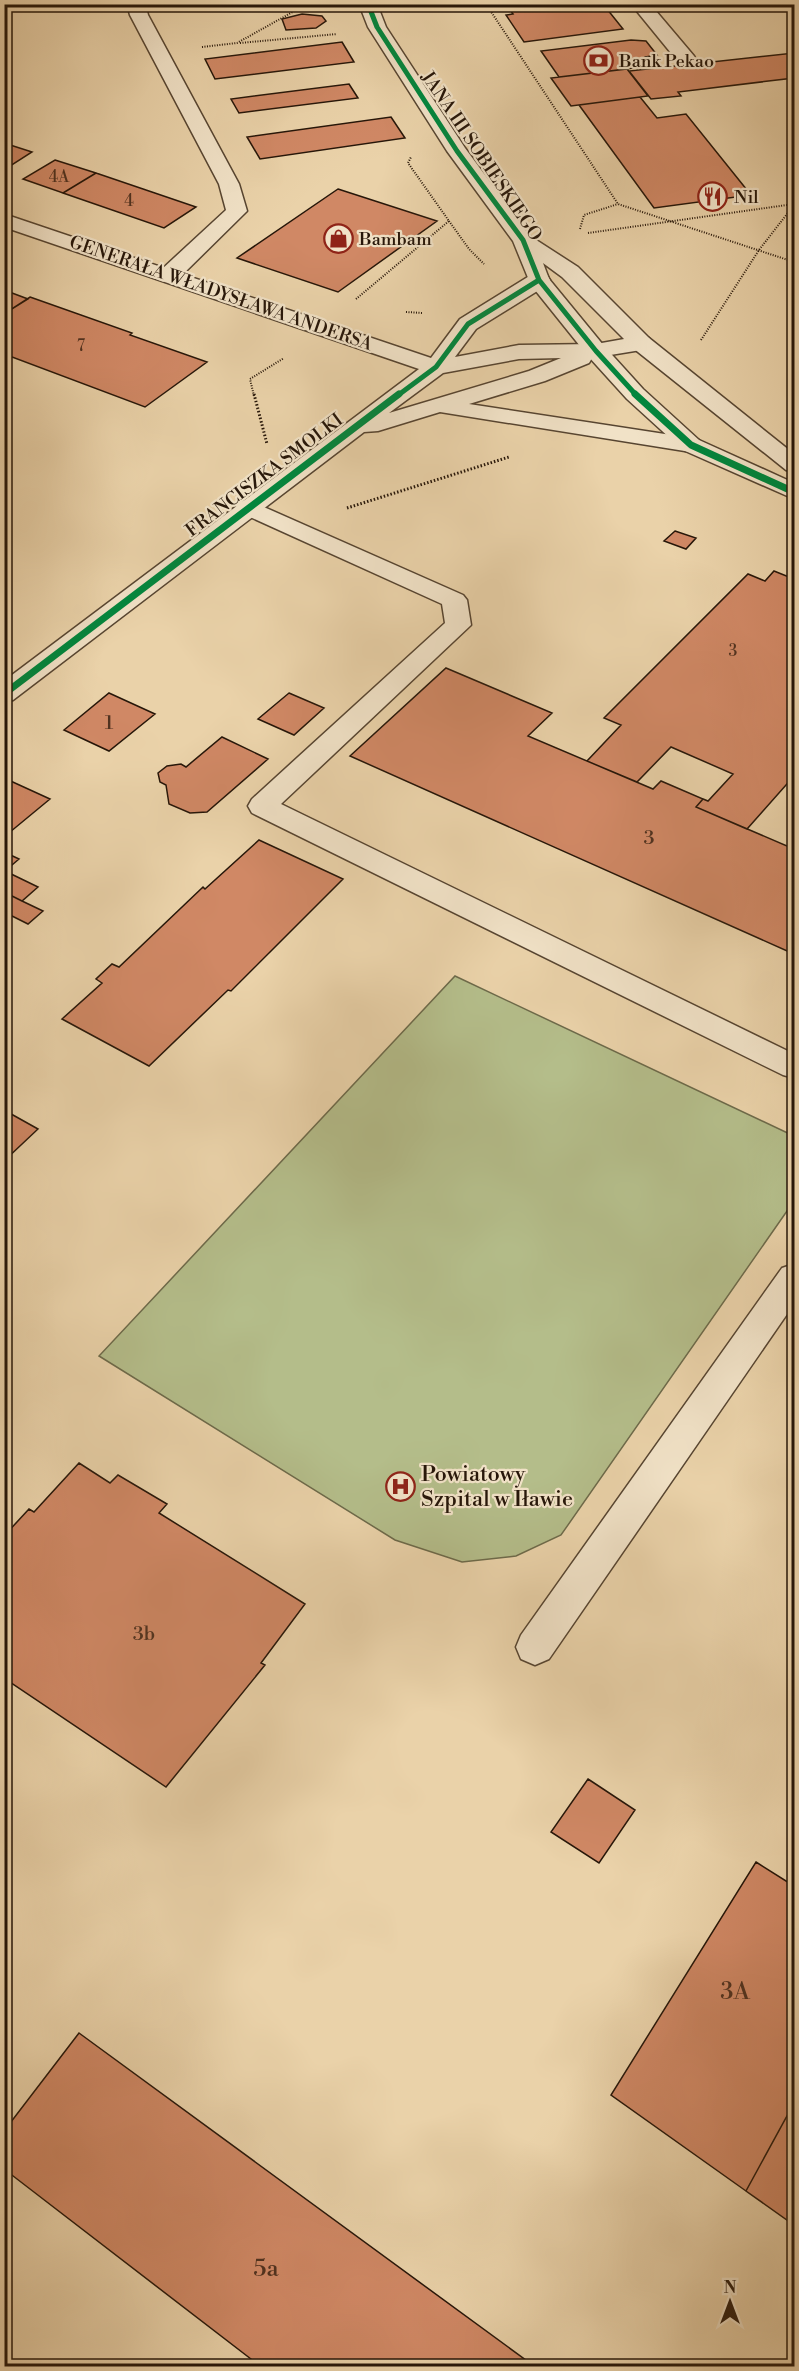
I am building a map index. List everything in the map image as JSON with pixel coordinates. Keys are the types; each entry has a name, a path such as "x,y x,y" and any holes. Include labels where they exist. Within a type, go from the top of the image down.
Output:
{"street":[{"path":"136,4 139,15 229,183 237,211 169,275"},
{"name":"JANA III SOBIESKIEGO","path":"368,4 377,27 457,151 523,240 539,280 596,351"},
{"path":"640,4 687,60"},
{"name":"GENERAŁA WŁADYSŁAWA ANDERSA","path":"4,220 436,367"},
{"name":"JANA III SOBIESKIEGO","path":"523,240 570,272 641,343"},
{"name":"FRANCISZKA SMOLKI","path":"4,694 248,507 436,367 468,324 539,280"},
{"path":"641,343 795,465"},
{"name":"FRANCISZKA SMOLKI","path":"436,367 519,352 596,351 641,343"},
{"path":"596,351 635,394 691,445 795,492"},
{"name":"FRANCISZKA SMOLKI","path":"345,435 537,376 596,351"},
{"name":"FRANCISZKA SMOLKI","path":"435,406 691,445"},
{"path":"248,507 454,600 458,626 262,806 795,1067"},
{"path":"535,1647 795,1278"}],"path":[{"path":"237,43 306,4"},
{"path":"486,4 618,204 795,262"},
{"path":"201,47 346,33"},
{"path":"414,148 408,164 469,249 484,264 483,270"},
{"path":"579,235 794,204"},
{"path":"701,341 759,250 794,204"},
{"path":"268,449 250,379 330,330 346,307 449,221"}],"green space":[{"path":"455,976 794,1136 794,1201 561,1535 516,1556 462,1562 395,1540 99,1356"}],"building":[{"path":"174,4 239,4 177,10"},
{"path":"506,4 603,4 623,29 524,42 506,15 513,14"},
{"path":"302,14 322,16 326,21 316,28 286,30 282,19"},
{"name":"Bank Pekao","path":"631,40 646,41 657,55 645,57 651,66 559,77 541,51"},
{"path":"342,42 354,62 215,79 205,59"},
{"path":"794,53 794,78 678,92 681,96 651,99 629,71"},
{"path":"627,69 648,96 571,106 551,78"},
{"path":"349,84 358,98 239,113 231,99"},
{"path":"640,97 657,118 686,114 751,195 654,208 579,105"},
{"path":"391,117 405,138 260,159 247,137"},
{"path":"4,143 32,152 4,170"},
{"path":"55,160 96,173 63,193 23,179"},
{"path":"96,173 196,207 164,228 63,193"},
{"name":"Bambam","path":"338,189 437,221 338,292 237,258"},
{"path":"4,290 28,299 4,314"},
{"path":"30,297 207,362 145,407 4,354 4,314"},
{"path":"675,531 696,538 686,549 664,541"},
{"path":"774,571 794,579 794,776 747,829 696,807 703,799 708,801 733,774 671,747 637,782 587,761 621,725 604,718 748,574 765,581"},
{"path":"446,668 552,713 528,736 653,789 661,781 703,799 696,807 794,849 794,954 350,756"},
{"path":"109,693 155,714 109,751 64,730"},
{"path":"289,693 324,708 294,735 258,719"},
{"path":"222,737 268,759 207,812 190,813 169,804 166,785 160,782 158,773 167,766 181,764 186,767"},
{"path":"4,778 50,799 4,837"},
{"path":"259,840 343,879 231,991 228,990 149,1066 62,1019 102,983 96,979 112,964 119,967 203,887 205,889"},
{"path":"4,852 19,859 5,871 38,887 22,901 4,892"},
{"path":"4,892 43,911 28,924 4,912"},
{"path":"4,1110 38,1129 4,1161"},
{"path":"79,1463 110,1483 118,1475 167,1504 159,1513 305,1604 261,1663 265,1665 166,1787 4,1678 4,1536 29,1509 34,1512"},
{"path":"588,1779 635,1810 599,1863 551,1832"},
{"path":"756,1862 794,1886 794,2103 746,2191 611,2095"},
{"path":"79,2033 534,2366 260,2366 4,2169 4,2131"},
{"path":"794,2103 794,2225 746,2191"}],"cycle path":[{"path":"368,4 377,27 457,151 523,240 539,280 596,351 635,394 691,445 794,492"},
{"path":"4,694 248,507 436,367 468,324 539,280"}],"place":[{"name":"Bank Pekao","path":"598,61"},
{"name":"Nil","path":"713,197"},
{"name":"Bambam","path":"338,239"},
{"name":"Powiatowy Szpital w Iławie","path":"400,1486"}]}
